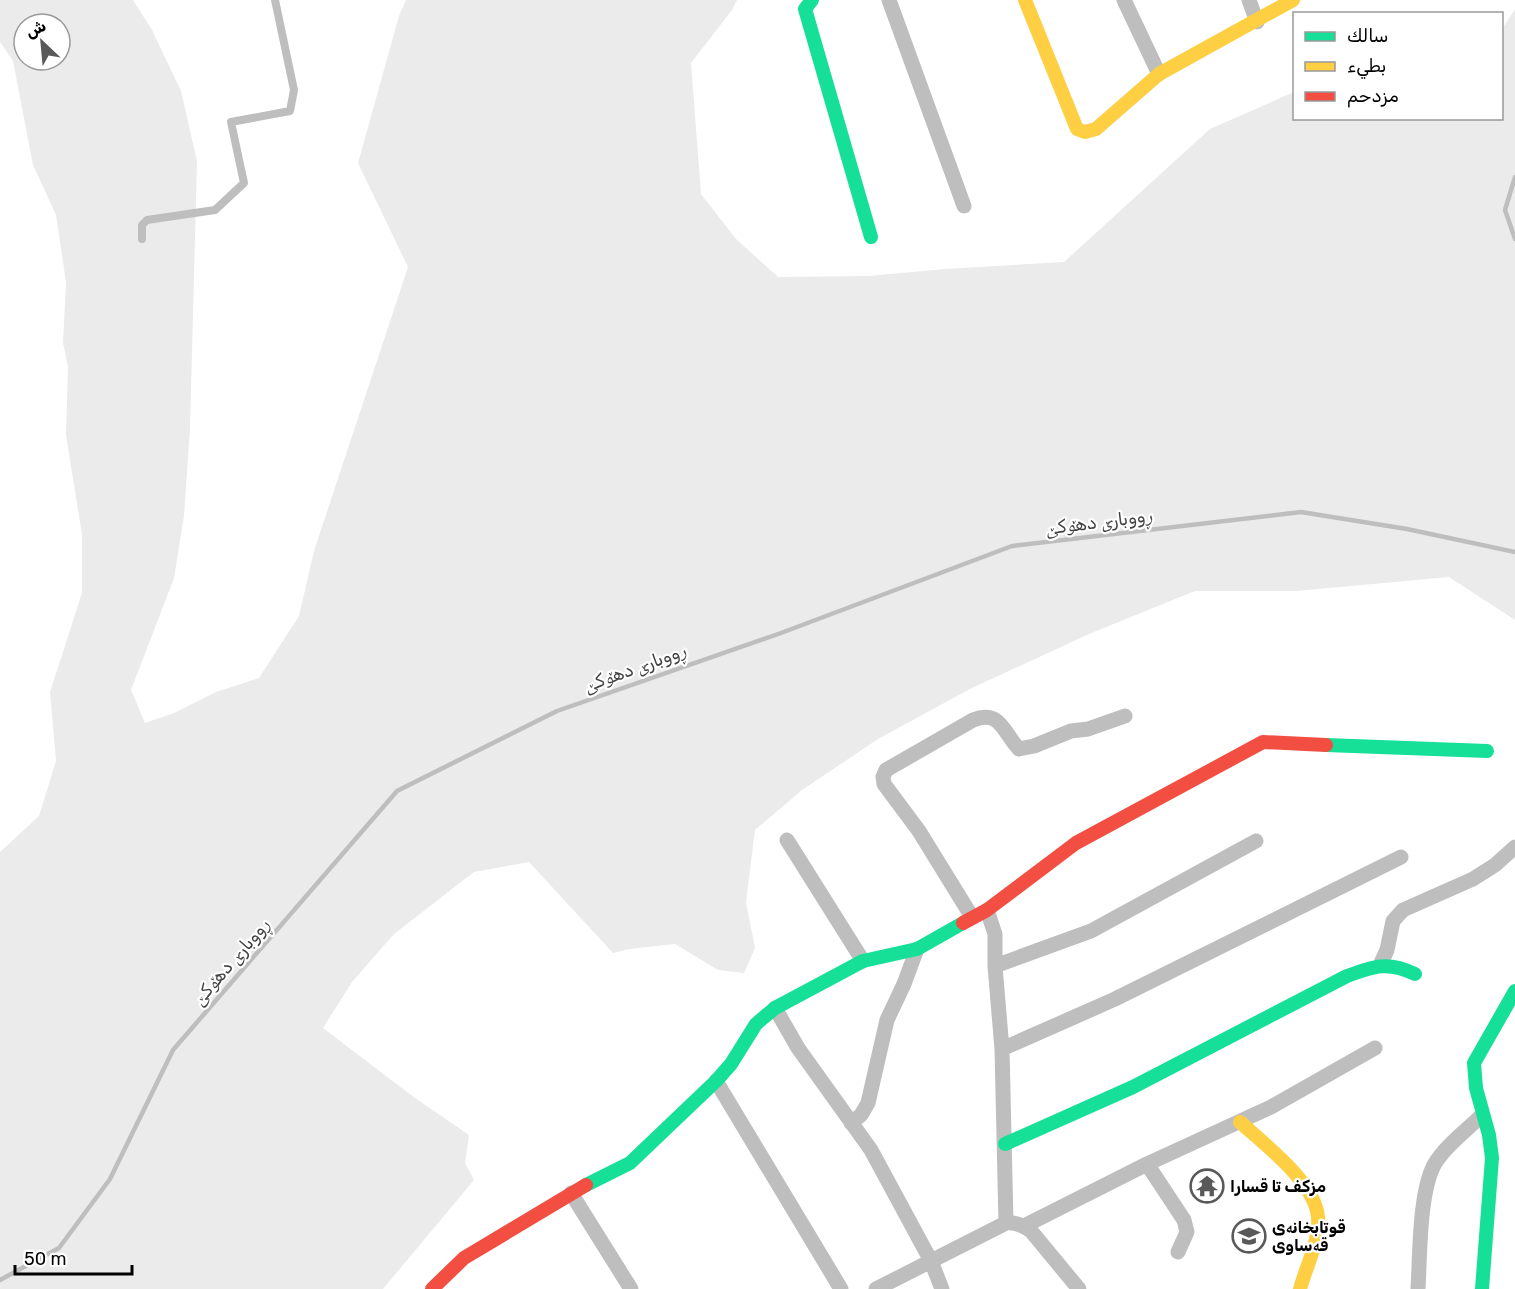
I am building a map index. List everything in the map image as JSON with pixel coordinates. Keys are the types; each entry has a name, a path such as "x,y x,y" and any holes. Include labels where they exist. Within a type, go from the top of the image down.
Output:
{"street":[{"path":"812,0 806,9 871,237"},
{"path":"889,0 964,206"},
{"path":"1025,0 1077,129 1085,132 1096,129 1160,74 1293,0"},
{"path":"1124,0 1160,74"},
{"path":"1250,0 1257,22"},
{"path":"972,917 919,831 884,784 883,777 886,770 985,715 995,718 1019,749 1125,716"},
{"path":"432,1289 464,1258 571,1193 630,1163 716,1081 731,1064 756,1024 775,1008 863,961 917,950 987,910 1076,843 1263,742 1487,751"},
{"path":"786,840 863,961"},
{"path":"995,966 1091,930 1256,841"},
{"path":"1381,963 1387,950 1394,921 1403,910 1473,879 1495,865 1515,847"},
{"path":"1002,1049 1115,999 1401,858"},
{"path":"987,910 995,934 995,966 1002,1049 1006,1222"},
{"path":"851,1123 861,1115 868,1103 887,1020 917,950"},
{"path":"1005,1144 1133,1087 1347,976 1381,963 1400,966 1415,974"},
{"path":"1482,1289 1492,1158 1489,1135 1476,1088 1474,1063 1515,991"},
{"path":"775,1008 798,1048 871,1150 931,1261 942,1289"},
{"path":"1024,1226 1148,1164 1271,1107 1375,1048"},
{"path":"716,1081 841,1289"},
{"path":"1418,1289 1428,1179 1446,1150 1482,1115"},
{"path":"1240,1122 1293,1172 1314,1203 1318,1217 1315,1236 1300,1289"},
{"path":"1148,1164 1184,1220 1186,1232 1178,1252"},
{"path":"571,1193 631,1289"},
{"path":"876,1289 1006,1222 1024,1226 1036,1237 1079,1289"}],"lane":[{"path":"142,239 142,225 147,220 215,210 244,183 231,122 290,111 294,90 275,0"}],"shaded area":[{"path":"0,0 133,0 152,30 181,91 197,161 190,429 184,516 174,578 131,690 145,723 174,713 216,692 259,678 299,616 314,551 408,267 358,163 399,16 406,0 737,0 732,10 691,63 701,194 736,239 778,277 868,276 1064,262 1210,129 1293,92 1293,120 1503,120 1503,27 1515,9 1515,620 1449,577 1296,591 1195,591 1089,634 970,689 878,739 802,790 755,830 746,902 755,948 744,973 718,970 675,944 613,953 529,862 474,872 394,934 352,982 323,1028 415,1098 469,1135 465,1163 474,1180 383,1289 0,1289 0,852 39,816 56,761 50,692 82,593 82,535 66,435 68,367 63,343 66,282 56,215 33,165 15,72 72,72 72,12 12,12 12,60 0,42"}],"waterway":[{"name":"ڕووبارێ دهۆكێ","path":"1515,177 1505,210 1515,239"},
{"name":"ڕووبارێ دهۆكێ","path":"0,1280 59,1248 110,1179 173,1050 397,791 557,711 781,633 1012,546 1301,512 1407,529 1515,552"}],"traffic: fast":[{"path":"812,0 805,9 871,237"},
{"path":"1326,745 1487,751"},
{"path":"586,1185 630,1163 716,1081 731,1064 756,1024 775,1008 863,961 917,949 963,923"},
{"path":"1005,1144 1133,1087 1347,976 1381,966 1397,967 1415,974"},
{"path":"1482,1289 1492,1158 1489,1135 1476,1088 1474,1063 1515,991"}],"traffic: slow":[{"path":"1025,0 1077,129 1085,132 1096,129 1159,74 1293,0"},
{"path":"1240,1122 1299,1178 1315,1204 1318,1217 1317,1235 1300,1289"}],"traffic: jam":[{"path":"963,923 987,910 1076,843 1263,742 1326,745"},
{"path":"432,1289 464,1258 586,1185"}],"place":[{"name":"مزكف تا قسارا","path":"1207,1186"},
{"name":"قوتابخانەی قەساوی","path":"1249,1236"}]}
